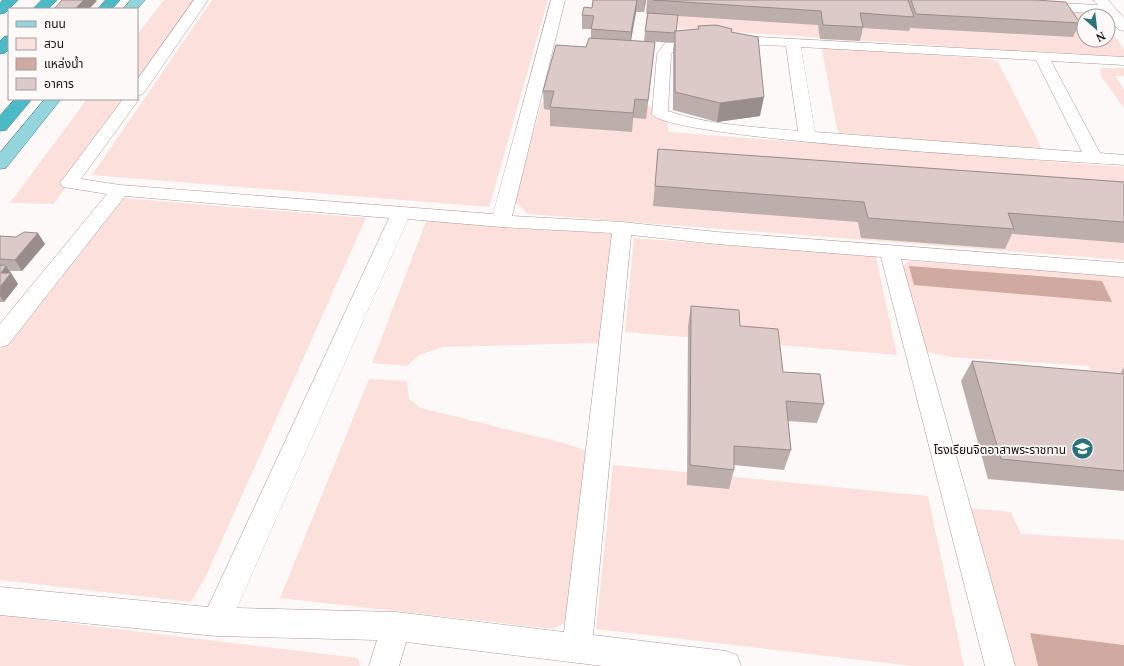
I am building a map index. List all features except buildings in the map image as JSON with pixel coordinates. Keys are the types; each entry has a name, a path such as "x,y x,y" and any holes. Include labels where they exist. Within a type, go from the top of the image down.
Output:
{"highway":[{"path":"0,10 11,0"},
{"path":"29,8 37,0"},
{"path":"41,8 50,0"},
{"path":"106,8 113,0"},
{"path":"0,36 8,28"},
{"path":"0,50 8,41"},
{"path":"0,126 23,100"}],"main road":[{"path":"131,8 138,0"},
{"path":"0,164 52,100"}],"lane":[{"path":"138,90 201,0"},
{"path":"501,220 558,0"},
{"path":"1023,5 1105,5 1124,27"},
{"path":"1124,61 793,42 722,39 686,42 670,46 664,54 660,114 677,120 724,128 807,137 1124,160"},
{"path":"793,42 807,137"},
{"path":"1041,56 1094,158"},
{"path":"130,100 70,183 120,190 401,213 622,228 717,238 1124,270"},
{"path":"2,334 120,190"},
{"path":"216,622 401,213"},
{"path":"577,648 622,228"},
{"path":"889,251 1000,666"},
{"path":"0,601 216,622 396,626 726,666"},
{"path":"384,666 396,626"}],"green space":[{"path":"164,0 199,0 138,86 138,34"},
{"path":"212,0 548,0 489,207 92,175"},
{"path":"663,0 883,0 1076,10 1076,48 1116,48 1116,38 1124,49 1124,58 660,27"},
{"path":"825,48 992,59 998,62 1041,147 1036,151 840,133 837,129 822,50"},
{"path":"1101,68 1124,68 1124,76 1115,76 1124,89 1124,108 1101,76"},
{"path":"86,100 127,100 54,204 10,203"},
{"path":"542,102 664,107 669,132 1124,167 1124,260 528,214 514,201"},
{"path":"123,198 366,218 205,578 191,602 0,580 0,350"},
{"path":"427,219 612,234 600,343 443,347 419,355 407,366 372,363"},
{"path":"634,238 876,257 897,355 625,332"},
{"path":"908,261 1122,275 1124,278 1124,378 1108,393 1088,366 950,357 927,352 902,267"},
{"path":"369,379 407,381 409,399 421,408 567,444 587,451 567,622 553,629 280,598"},
{"path":"613,465 928,496 964,666 913,666 596,629"},
{"path":"968,508 1011,512 1021,534 1124,540 1124,645 1030,633 1038,666 1008,666"},
{"path":"0,615 358,658 360,666 0,666"}],"water":[{"path":"909,266 1102,281 1112,302 914,285"},
{"path":"1030,633 1124,645 1124,666 1038,666"}],"place":[{"name":"โรงเรียนจิตอาสาพระราชทาน","path":"1082,449"}]}
